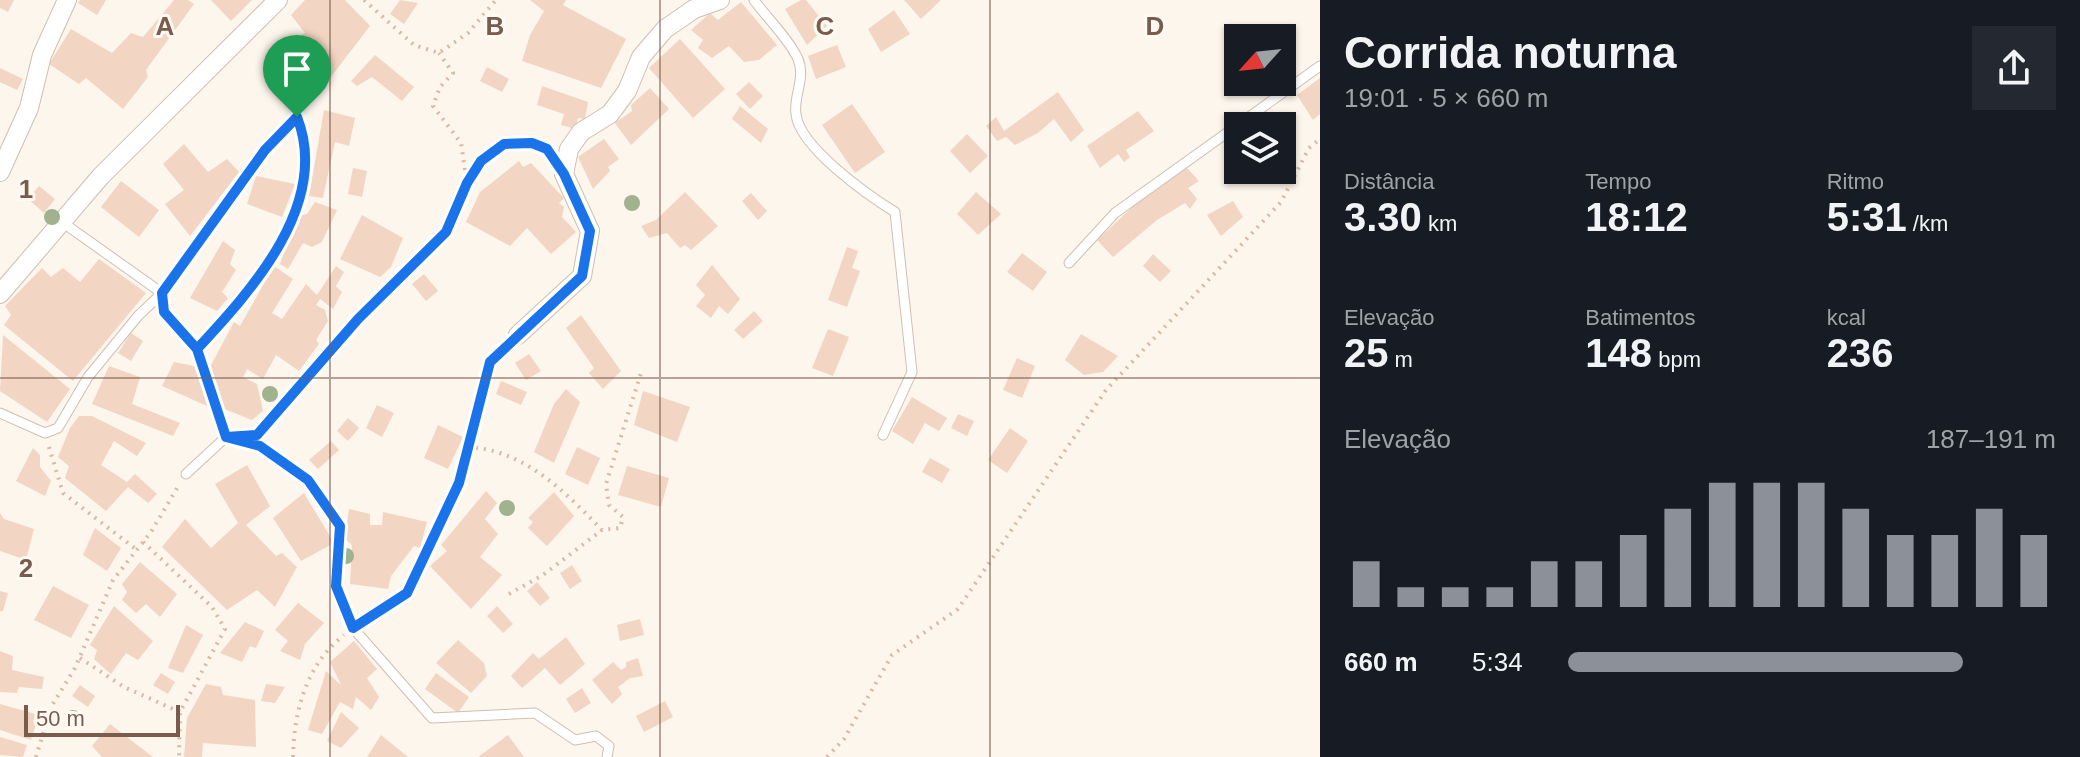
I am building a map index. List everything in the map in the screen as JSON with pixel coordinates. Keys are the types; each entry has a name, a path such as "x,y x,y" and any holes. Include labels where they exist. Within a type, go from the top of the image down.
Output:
{"street":[{"path":"0,172 29,108 42,55 67,0"},
{"path":"0,294 101,176 278,0"},
{"path":"518,335 582,276 590,231 564,174 569,149 581,132 610,114 627,91 641,57 665,29 694,9 720,0"}],"lane":[{"path":"754,0 799,60 801,82 795,115 805,133 842,176 895,212 912,372 883,435"},
{"path":"1069,263 1115,213 1320,66"},
{"path":"0,413 45,433 58,428 88,377 138,316 162,293 265,150 297,117"},
{"path":"62,222 162,293 164,312 197,349 226,437 186,474"},
{"path":"353,628 432,718 535,713 575,740 596,736 609,746 607,757"}],"path":[{"path":"364,0 414,45 439,53 453,73 440,87 433,106 461,143 467,183"},
{"path":"439,53 468,33 496,0"},
{"path":"197,349 242,301 289,229 302,190 308,144 297,117 281,94 277,77"},
{"path":"827,757 844,739 892,655 958,609 1106,390 1281,202 1309,148 1320,139"},
{"path":"226,437 257,435 358,319 446,232 467,183 481,161 504,144 532,143 547,149 564,174"},
{"path":"293,757 294,720 315,664 353,628 407,593 459,483 490,362 518,335"},
{"path":"509,594 543,575 602,530 620,528 623,517 609,505 606,484 641,373"},
{"path":"45,433 63,493 137,550"},
{"path":"226,437 260,446 308,480 340,526 336,586 353,628"},
{"path":"468,447 487,448 551,478 602,530"},
{"path":"36,757 51,707 79,657 113,580 143,542 186,474"},
{"path":"143,542 212,607 225,629 180,712 179,757"},
{"path":"79,657 124,687 180,712"}],"building":[{"path":"0,0 14,0 8,12 0,8"},
{"path":"80,0 106,0 97,15 78,3"},
{"path":"174,0 188,0 194,4 146,70 148,77 123,109 86,78 79,84 49,64 71,29 112,53 131,33 143,37"},
{"path":"211,0 252,0 231,21"},
{"path":"305,0 345,0 370,26 330,78 325,73 310,86 313,93 301,99 286,78 297,68 293,59 300,56 290,42 305,33 291,15"},
{"path":"400,0 418,3 404,24 390,14"},
{"path":"530,0 566,0 563,5 626,39 601,88 522,61 530,35 544,11"},
{"path":"806,0 827,26 807,45 785,9"},
{"path":"904,0 941,0 921,19"},
{"path":"741,2 777,45 759,60 744,62 729,46 712,58 698,48 703,40 691,30 710,13 718,20"},
{"path":"894,10 910,34 881,52 868,29"},
{"path":"680,39 725,89 693,118 649,68"},
{"path":"837,45 846,67 816,79 808,56"},
{"path":"375,55 414,87 402,101 372,77 357,86 351,81"},
{"path":"487,67 509,79 502,92 480,81"},
{"path":"0,68 23,79 17,90 0,82"},
{"path":"1320,78 1320,114 1313,120 1297,95"},
{"path":"749,82 763,96 750,109 736,94"},
{"path":"542,86 588,102 585,119 578,118 575,129 561,125 564,114 537,105"},
{"path":"650,88 669,109 631,145 615,123 632,111 631,105"},
{"path":"1058,92 1084,130 1071,142 1054,119 1038,133 1015,145 1006,137 997,141 986,126 996,117 1004,131"},
{"path":"852,104 885,152 855,173 822,125"},
{"path":"740,106 768,129 761,143 732,119"},
{"path":"324,110 355,118 349,146 335,142 323,198 309,196"},
{"path":"1138,111 1154,131 1126,150 1130,157 1124,162 1118,154 1100,168 1087,146"},
{"path":"967,134 988,156 970,173 950,151"},
{"path":"604,139 619,159 608,167 610,171 593,189 578,157"},
{"path":"184,144 208,172 227,159 239,172 190,236 165,204 184,190 163,164"},
{"path":"519,161 523,167 531,163 564,198 559,203 564,207 562,217 576,232 551,254 527,228 510,246 466,222 480,192"},
{"path":"353,168 367,171 362,197 348,194"},
{"path":"1187,168 1199,181 1188,188 1197,199 1190,209 1185,203 1157,220 1113,257 1097,240 1140,200"},
{"path":"256,176 295,184 282,217 247,204"},
{"path":"121,181 159,210 139,237 101,207"},
{"path":"39,186 55,199 44,213 28,199"},
{"path":"685,192 718,226 691,250 685,245 680,248 667,233 649,238 641,226 656,220"},
{"path":"976,192 1001,214 978,235 957,214"},
{"path":"751,193 767,211 758,220 742,201"},
{"path":"1233,201 1243,217 1221,236 1207,215"},
{"path":"315,202 337,210 322,242 312,247 303,243 288,269 280,264 291,233 301,215 307,214"},
{"path":"362,215 403,238 391,267 380,277 340,259"},
{"path":"223,241 235,250 230,264 236,270 222,292 228,298 217,311 190,298"},
{"path":"847,247 858,251 852,268 860,271 847,307 828,300"},
{"path":"1022,253 1047,272 1033,291 1007,272"},
{"path":"1153,254 1171,271 1160,282 1143,266"},
{"path":"99,259 146,293 73,381 4,325 11,315 5,306 42,268 51,277 63,268 80,282"},
{"path":"712,265 740,299 728,314 719,306 711,318 696,306 705,295 696,285"},
{"path":"274,266 293,279 272,313 282,319 306,284 317,295 336,266 344,272 336,286 342,292 333,309 320,299 316,305 325,310 328,321 316,340 319,344 299,371 276,355 263,379 247,369 243,377 257,384 263,411 252,420 222,408 210,367 234,322 240,326"},
{"path":"424,274 438,291 426,301 412,284"},
{"path":"754,311 763,321 743,339 734,330"},
{"path":"581,315 621,371 603,389 589,373 594,368 566,328"},
{"path":"828,329 849,337 833,376 812,368"},
{"path":"131,333 143,341 131,361 118,353"},
{"path":"1081,334 1118,356 1103,372 1084,375 1065,360"},
{"path":"3,335 70,389 47,422 0,391"},
{"path":"529,354 541,371 526,380 515,363"},
{"path":"1017,358 1035,366 1022,398 1003,390"},
{"path":"174,362 194,366 201,377 207,406 162,386"},
{"path":"109,366 140,377 132,404 180,423 173,436 92,404"},
{"path":"501,381 527,392 521,405 496,394"},
{"path":"566,389 580,402 554,463 534,452 554,404"},
{"path":"643,391 690,407 677,442 634,425"},
{"path":"912,397 947,418 939,431 925,423 913,444 892,431"},
{"path":"377,405 394,413 382,437 366,428"},
{"path":"958,414 974,421 967,436 951,428"},
{"path":"79,416 92,416 146,443 137,456 114,441 101,465 127,482 135,474 157,494 148,503 128,487 106,511 65,478 69,466 58,457 70,428"},
{"path":"348,418 359,428 348,441 337,431"},
{"path":"438,425 463,437 448,469 424,458"},
{"path":"1010,428 1028,441 1007,473 988,460"},
{"path":"331,441 339,450 318,469 309,460"},
{"path":"577,447 600,458 588,485 565,474"},
{"path":"33,448 40,455 40,467 51,481 45,496 16,481"},
{"path":"930,458 950,469 942,483 922,472"},
{"path":"247,465 270,506 246,525 276,556 282,553 297,567 275,607 257,590 227,610 162,547 185,519 211,548 238,523 215,484"},
{"path":"627,466 669,478 661,507 618,495"},
{"path":"486,491 497,503 485,519 498,534 480,557 502,575 471,609 430,566 447,551 441,545"},
{"path":"554,492 574,516 547,546 528,528 533,522 528,518"},
{"path":"304,493 334,543 301,561 273,518"},
{"path":"349,509 370,514 370,525 382,525 383,512 427,522 420,548 414,546 391,576 388,589 350,584 352,545 345,539"},
{"path":"0,513 4,519 34,529 26,560 0,551"},
{"path":"95,528 121,548 107,571 83,555"},
{"path":"140,562 177,594 160,617 146,604 136,613 122,600 127,592 122,584"},
{"path":"572,565 582,581 570,589 560,573"},
{"path":"537,582 550,598 540,606 527,591"},
{"path":"53,586 89,605 71,638 34,620"},
{"path":"0,591 8,593 3,611 0,611"},
{"path":"298,603 324,623 305,644 300,660 280,651 288,641 275,630"},
{"path":"114,606 153,641 138,660 126,653 111,674 94,659 97,650 90,645"},
{"path":"497,606 513,624 503,633 487,616"},
{"path":"640,619 644,635 620,641 617,625"},
{"path":"245,622 264,631 256,648 250,646 242,662 220,653"},
{"path":"186,625 203,635 183,673 168,668"},
{"path":"566,637 585,664 560,685 545,668 522,688 511,676 533,653 539,659"},
{"path":"458,640 484,663 487,676 471,693 436,663"},
{"path":"354,641 377,669 367,678 379,697 371,710 356,697 353,709 340,702 322,734 308,730 326,671 341,685 330,662"},
{"path":"0,651 13,656 12,670 44,677 42,689 19,687 17,693 0,692"},
{"path":"638,658 643,676 630,678 618,687 622,694 612,704 592,680 613,662 621,670 626,667 626,662"},
{"path":"161,673 175,682 168,694 153,685"},
{"path":"436,673 469,697 458,713 425,689"},
{"path":"206,684 221,687 223,695 255,700 256,747 203,743 202,757 184,757 187,718"},
{"path":"266,684 285,687 275,703 261,701"},
{"path":"80,685 95,696 88,707 72,696"},
{"path":"582,688 591,703 575,713 566,699"},
{"path":"665,701 673,717 644,732 636,716"},
{"path":"0,704 39,715 31,740 0,730"},
{"path":"341,712 359,728 341,748 327,741"},
{"path":"110,724 153,757 102,757 92,746"},
{"path":"381,735 408,757 367,757"},
{"path":"508,735 524,757 478,757"},
{"path":"0,737 27,745 23,757 0,755"}],"route":[{"path":"297,117 265,150 162,293 164,312 197,349 226,437 257,435 358,319 446,232 467,183 481,161 504,144 532,143 547,149 564,174 590,231 582,276 490,362 459,483 407,593 353,628 336,586 340,526 308,480 260,446 226,437 197,349 242,301 289,229 302,190 308,144 297,117"}]}
